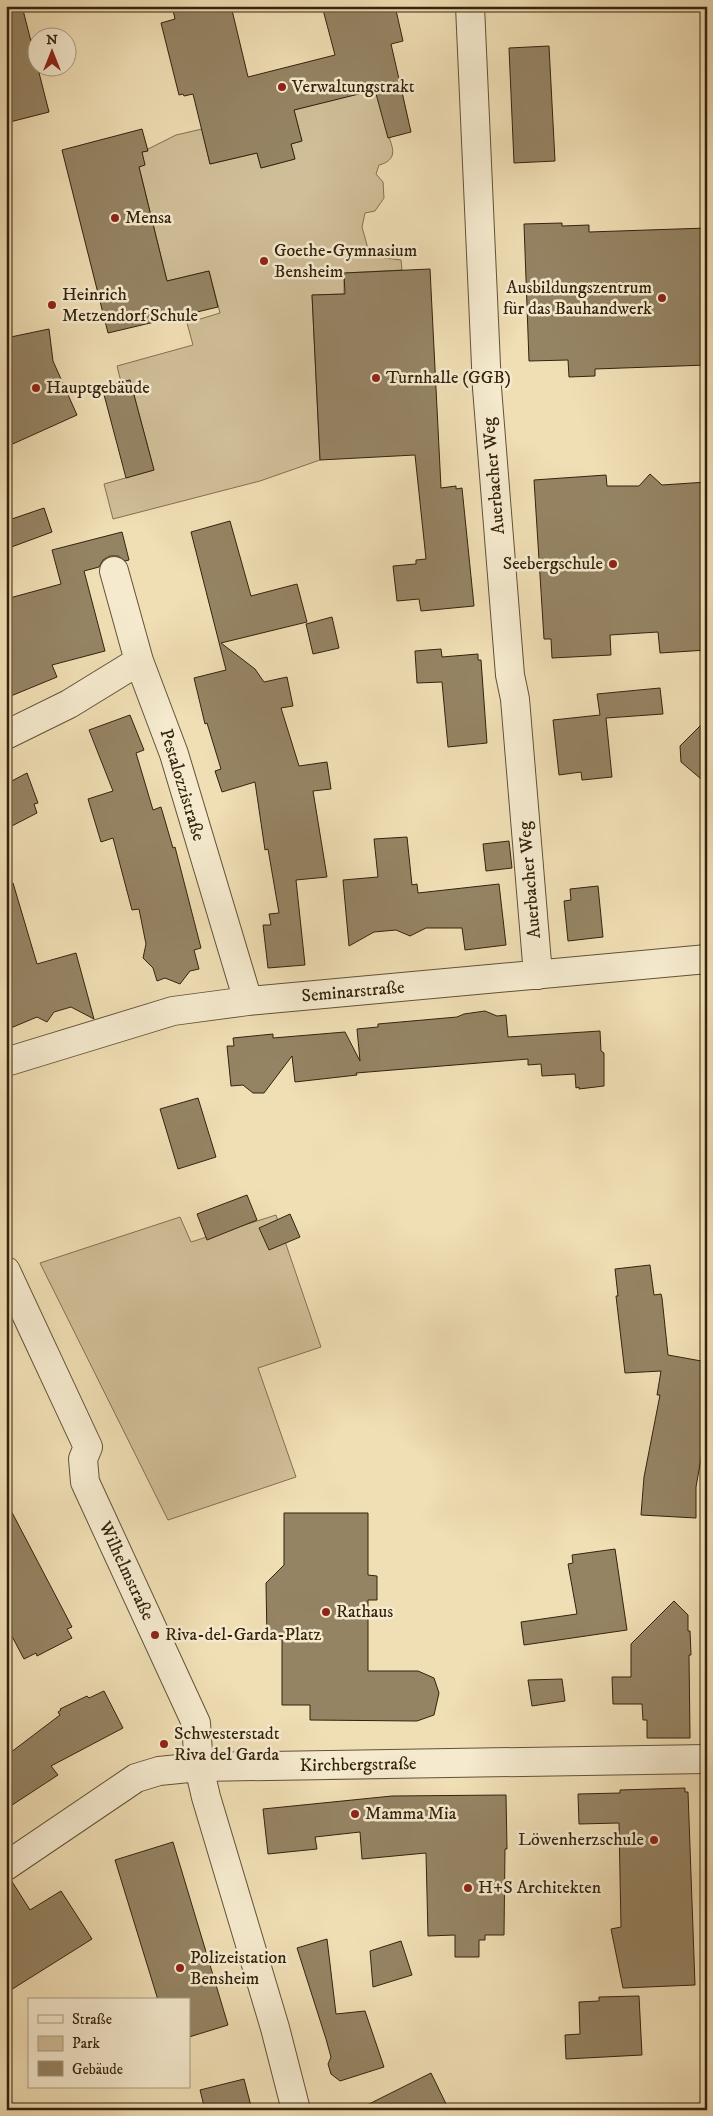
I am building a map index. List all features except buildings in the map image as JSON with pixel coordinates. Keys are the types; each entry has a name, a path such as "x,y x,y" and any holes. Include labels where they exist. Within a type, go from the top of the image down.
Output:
{"street":[{"name":"Auerbacher Weg","path":"470,6 489,429 510,675 515,699 538,975"},
{"name":"Pestalozzistraße","path":"114,571 139,661 174,754 248,1001"},
{"path":"6,735 70,704 139,661"},
{"name":"Seminarstraße","path":"6,1062 173,1011 248,1001 707,959"},
{"name":"Wilhelmstraße","path":"6,1271 88,1447 83,1459 85,1482 196,1723 200,1767 206,1797 275,2028 296,2110"},
{"name":"Kirchbergstraße","path":"6,1866 136,1778 159,1771 200,1767 707,1758"}],"green space":[{"path":"400,83 408,120 385,126 391,143 392,154 391,158 379,165 376,174 383,182 384,198 375,211 365,213 362,227 370,256 401,260 402,270 344,273 344,294 312,295 320,460 260,481 113,519 104,484 154,470 130,380 121,382 117,366 193,345 187,323 220,313 209,271 167,281 139,167 142,152 176,135 202,129 210,164 257,153 261,168 295,159 291,144 302,141 294,110"},
{"path":"276,1215 321,1347 258,1368 296,1477 168,1520 40,1263 180,1217 191,1242"}],"place":[{"name":"Verwaltungstrakt","path":"282,87"},
{"name":"Mensa","path":"115,218"},
{"name":"Goethe-Gymnasium Bensheim","path":"264,261"},
{"name":"Ausbildungszentrum für das Bauhandwerk","path":"662,298"},
{"name":"Heinrich Metzendorf Schule","path":"52,305"},
{"name":"Turnhalle (GGB)","path":"376,378"},
{"name":"Hauptgebäude","path":"36,388"},
{"name":"Seebergschule","path":"613,564"},
{"name":"Rathaus","path":"326,1612"},
{"name":"Riva-del-Garda-Platz","path":"155,1635"},
{"name":"Schwesterstadt Riva del Garda","path":"164,1744"},
{"name":"Mamma Mia","path":"355,1814"},
{"name":"Löwenherzschule","path":"654,1840"},
{"name":"H+S Architekten","path":"468,1888"},
{"name":"Polizeistation Bensheim","path":"180,1968"}]}
